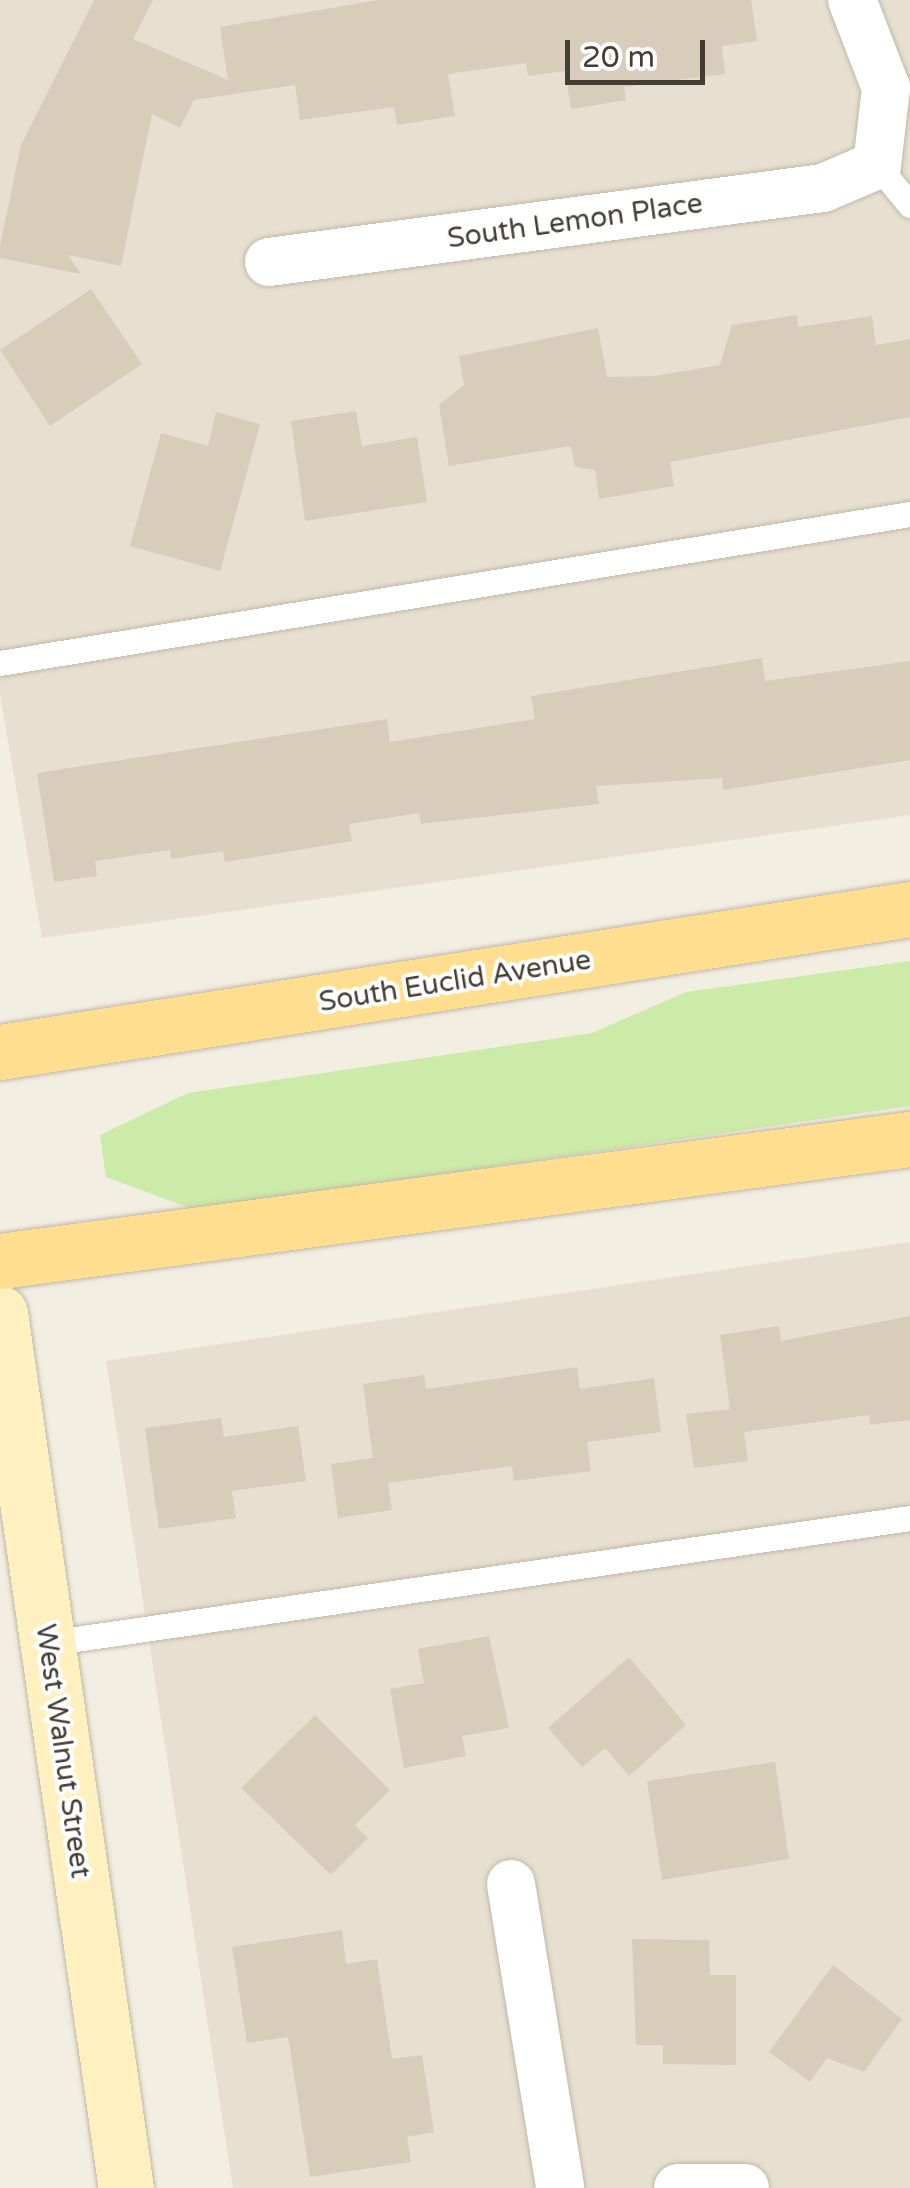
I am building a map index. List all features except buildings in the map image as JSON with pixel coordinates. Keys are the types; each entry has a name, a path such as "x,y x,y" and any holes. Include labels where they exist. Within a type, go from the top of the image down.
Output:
{"main road":[{"name":"South Euclid Avenue","path":"0,1052 910,908"},
{"path":"0,1261 910,1139"}],"street":[{"path":"852,0 886,88 877,164"},
{"name":"South Lemon Place","path":"269,262 823,188 877,164"},
{"name":"West Walnut Street","path":"0,1313 126,2188"},
{"path":"511,1884 560,2188"},
{"path":"678,2188 745,2188"}],"lane":[{"path":"877,164 910,205"},
{"path":"0,664 910,514"},
{"path":"48,1642 910,1518"}],"shaded area":[{"path":"0,0 910,0 910,815 42,938 0,695"},
{"path":"910,1242 910,2188 233,2188 106,1361"}],"green space":[{"path":"910,961 910,1106 195,1210 106,1177 100,1135 188,1093 592,1033 686,992"}]}
